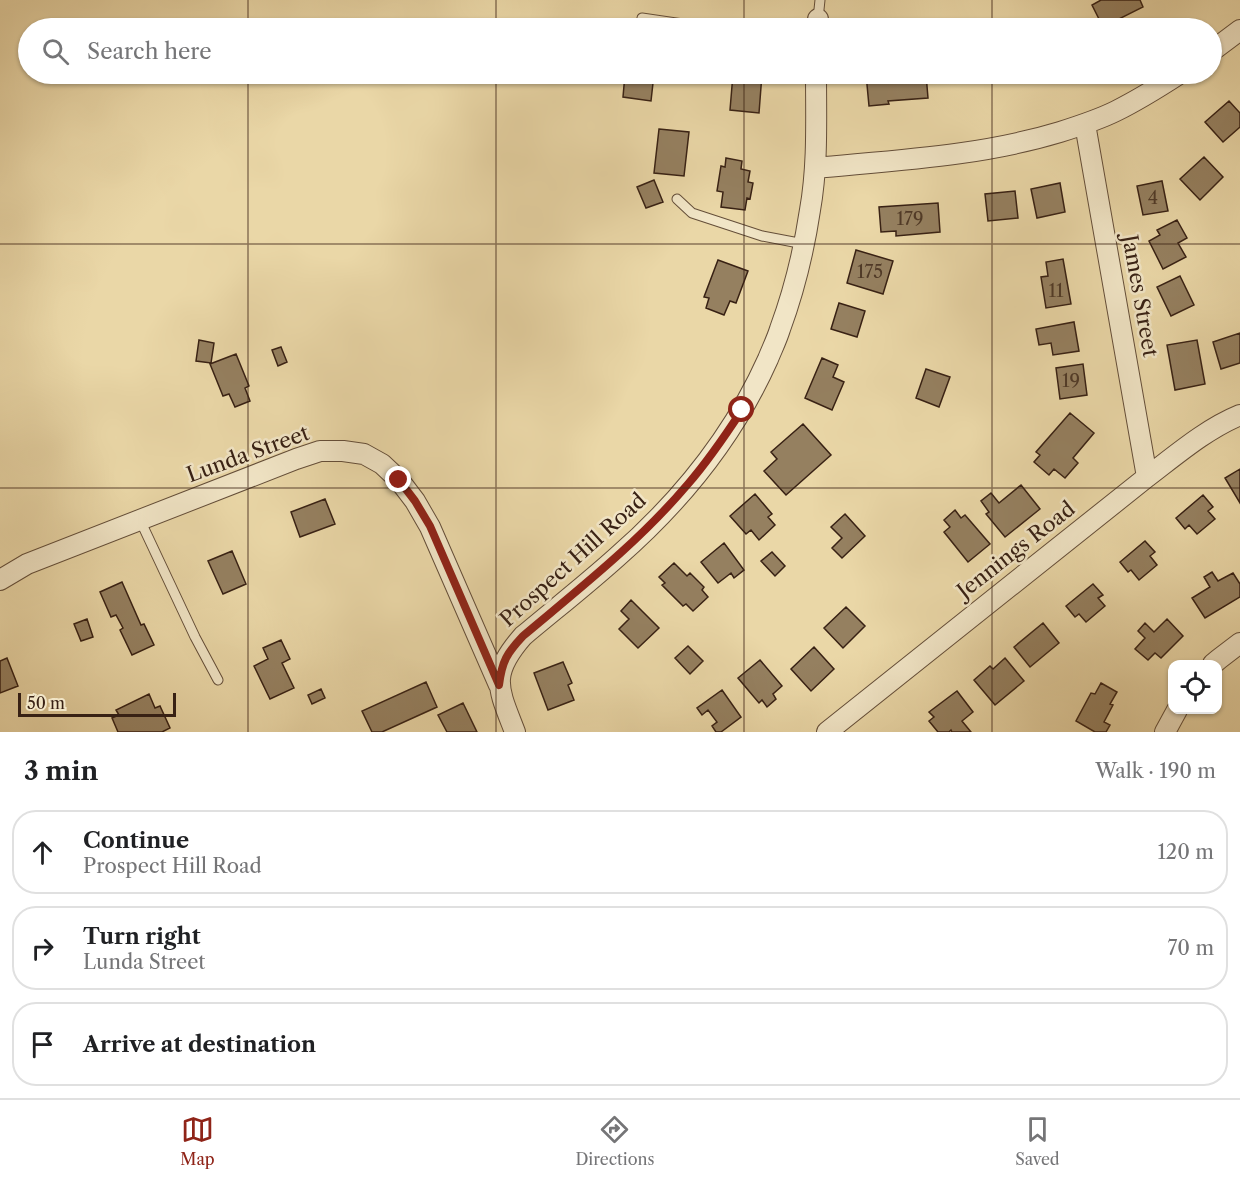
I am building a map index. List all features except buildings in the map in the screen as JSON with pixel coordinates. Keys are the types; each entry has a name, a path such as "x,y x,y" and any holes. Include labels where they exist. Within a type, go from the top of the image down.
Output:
{"street":[{"path":"1222,44 1240,30"},
{"name":"Prospect Hill Road","path":"499,685 501,668 510,651 523,636 618,556 650,525 688,485 742,410 780,331 804,244 811,209 815,168 816,84"},
{"path":"815,168 979,152 1046,136 1115,112 1163,84"},
{"name":"James Street","path":"1085,124 1147,477"},
{"name":"Jennings Road","path":"828,732 1147,477 1195,442 1240,415"},
{"name":"Lunda Street","path":"0,580 27,564 296,459 320,451 364,454 382,464 399,480 430,526 499,685"},
{"path":"1218,660 1240,643"},
{"path":"499,685 514,732"},
{"path":"1165,732 1175,714"}],"lane":[{"path":"677,199 692,213 762,236 804,244"},
{"path":"140,520 195,637 218,680"}],"route":[{"path":"399,480 430,526 499,685 501,668 510,651 523,636 618,556 650,525 688,485 742,410"}]}
